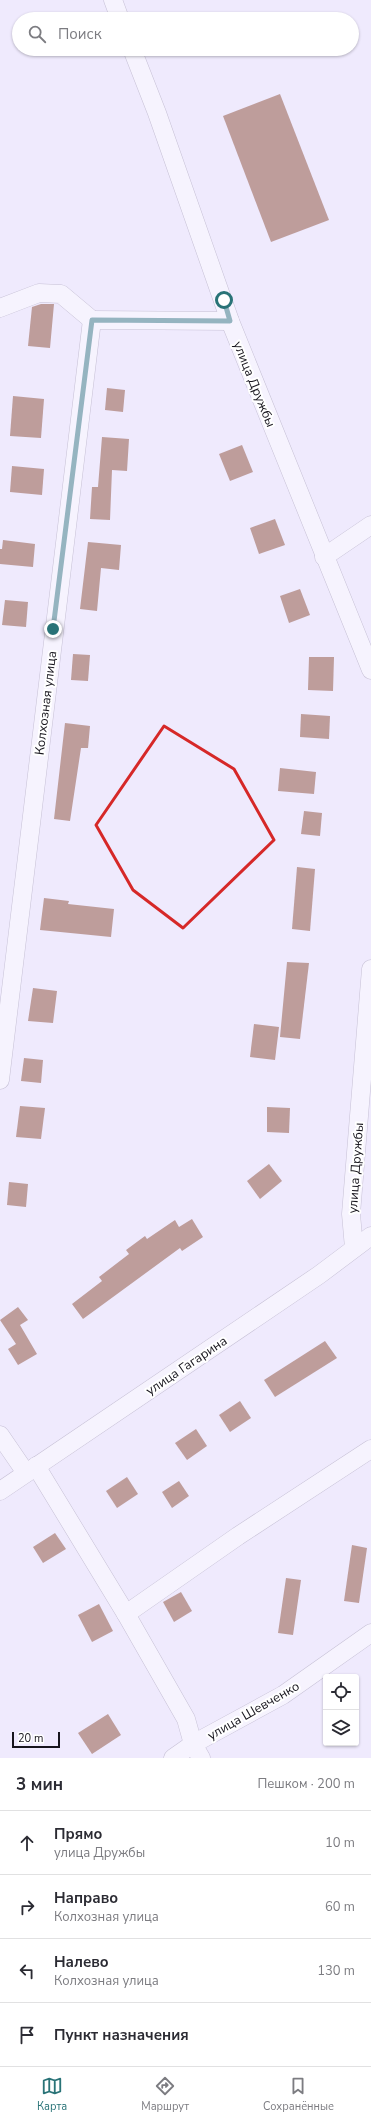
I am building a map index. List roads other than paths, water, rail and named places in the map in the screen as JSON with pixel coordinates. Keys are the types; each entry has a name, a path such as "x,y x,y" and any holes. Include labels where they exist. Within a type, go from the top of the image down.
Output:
{"street":[{"path":"113,0 117,12"},
{"name":"улица Дружбы","path":"135,56 157,113 230,321 324,557 371,670"},
{"path":"0,308 39,293 61,294 92,320 230,321"},
{"name":"Колхозная улица","path":"0,1080 92,320"},
{"path":"324,557 371,525"},
{"name":"улица Дружбы","path":"354,1248 351,1214 371,969"},
{"name":"улица Гагарина","path":"0,1491 319,1276 371,1236"},
{"path":"0,1435 31,1470 126,1614 186,1719 197,1751"},
{"path":"126,1614 238,1536 371,1449"},
{"name":"улица Шевченко","path":"173,1758 197,1751 283,1695 371,1633"}]}
